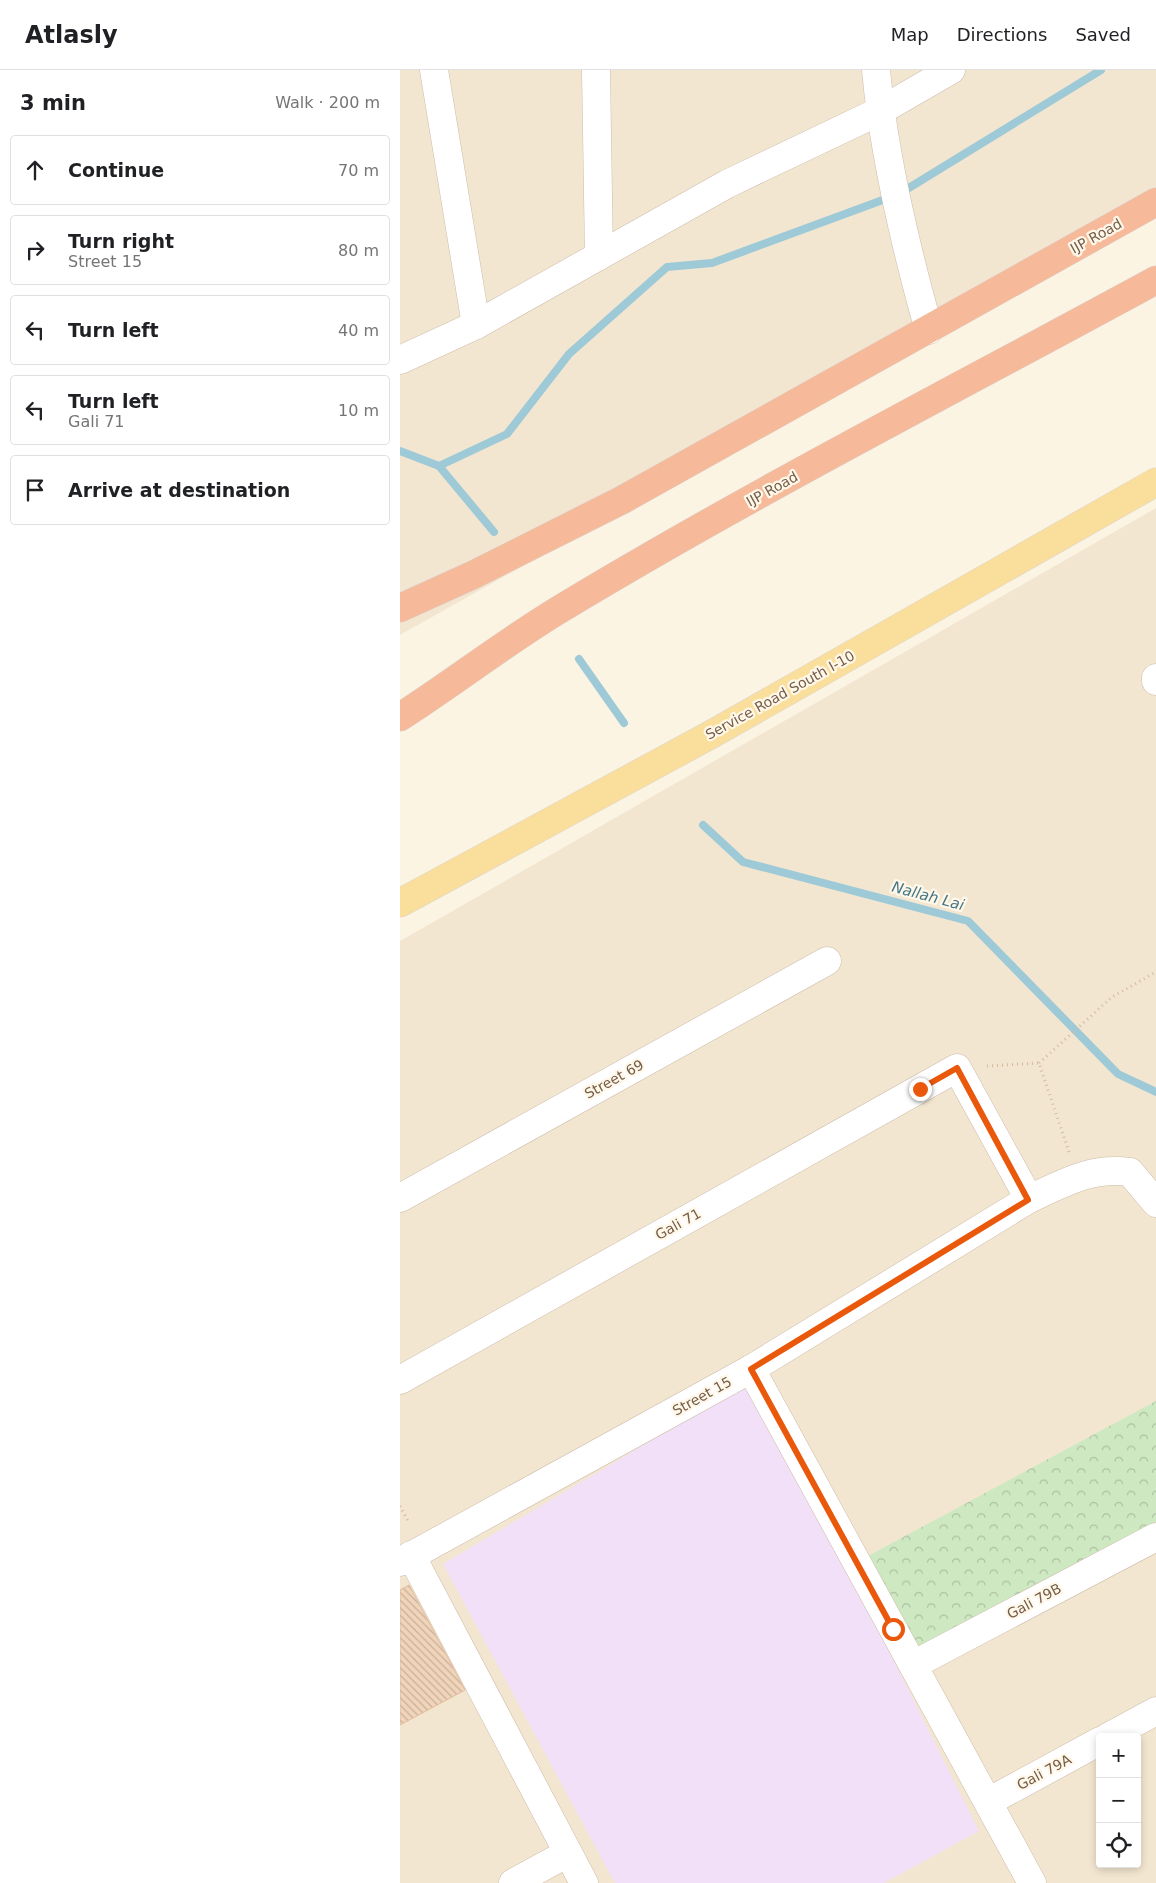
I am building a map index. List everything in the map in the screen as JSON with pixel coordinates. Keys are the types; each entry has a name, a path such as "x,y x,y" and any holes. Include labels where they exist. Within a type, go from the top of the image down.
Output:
{"highway":[{"name":"IJP Road","path":"400,608 475,574 622,500 1156,202"},
{"name":"IJP Road","path":"400,717 446,688 504,645 556,612 690,534 1156,280"},
{"path":"400,695 446,688"}],"main road":[{"name":"Service Road South I-10","path":"400,902 720,729 1156,482"}],"street":[{"path":"434,70 476,325"},
{"path":"596,70 599,256"},
{"path":"876,70 880,111 892,173 911,266 928,330"},
{"path":"400,360 476,325 727,184 880,111 951,70"},
{"name":"Street 69","path":"400,1198 827,961"},
{"path":"957,1068 1028,1200"},
{"name":"Gali 71","path":"400,1380 957,1068"},
{"name":"Street 15","path":"406,1558 751,1369 1028,1200 1077,1176 1110,1170 1130,1172 1156,1203"},
{"path":"751,1369 1032,1883"},
{"name":"Gali 79B","path":"912,1665 1156,1537"},
{"path":"406,1558 584,1883"},
{"path":"1115,1733 1156,1711"},
{"name":"Gali 79A","path":"988,1802 1096,1743"},
{"path":"514,1883 568,1852"}],"path":[{"path":"957,1068 1039,1063 1112,997 1156,972"},
{"path":"1039,1063 1077,1176"},
{"path":"400,1506 408,1521"}],"shaded area":[{"path":"400,70 1156,70 1156,211 400,635"},
{"path":"1156,508 1156,1883 400,1883 400,941"},
{"path":"753,1380 979,1831 884,1883 615,1883 443,1564"}],"green space":[{"path":"1156,1401 1156,1522 919,1650 868,1556"}],"building":[{"path":"409,1585 465,1690 400,1725 400,1590"}],"waterway":[{"path":"439,466 507,434 569,354 667,267 712,263 899,194 1101,70"},
{"name":"Nallah Lai","path":"400,451 439,466 494,532"},
{"name":"Nallah Lai","path":"579,659 624,723"},
{"name":"Nallah Lai","path":"703,825 743,862 968,921 1118,1074 1156,1092"}],"route":[{"path":"893,1629 751,1369 1028,1200 957,1068 920,1089"}]}
